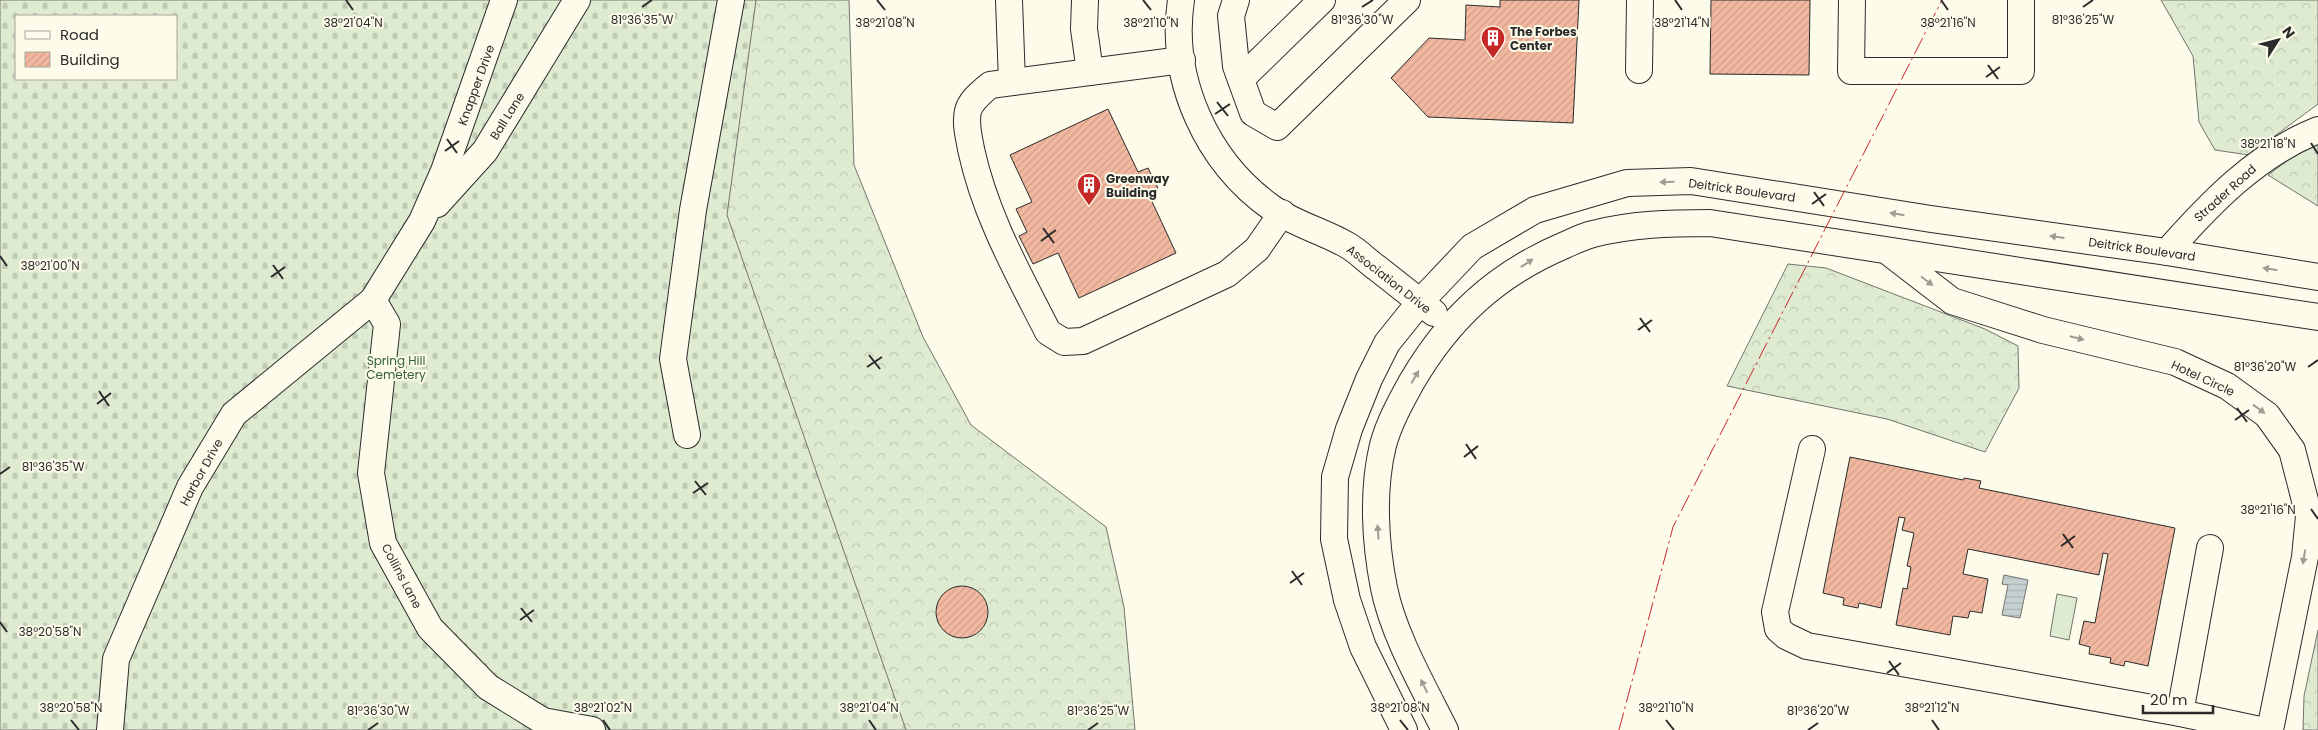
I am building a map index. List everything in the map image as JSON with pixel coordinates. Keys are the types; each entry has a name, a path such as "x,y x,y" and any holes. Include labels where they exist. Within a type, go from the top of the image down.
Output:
{"street":[{"name":"Knapper Drive","path":"373,300 422,221 444,171 504,0"},
{"name":"Ball Lane","path":"422,221 486,152 577,0"},
{"path":"688,435 673,359 693,210 731,0"},
{"path":"1009,0 1012,82"},
{"path":"1085,0 1084,30 1090,72"},
{"name":"Association Drive","path":"1181,0 1178,15 1182,60 1190,100 1210,143 1238,180 1273,209 1348,245 1450,326"},
{"path":"1236,0 1231,16 1236,66 1254,113 1277,127 1407,0"},
{"path":"1241,79 1322,0"},
{"path":"1639,70 1640,0"},
{"path":"1852,0 1851,71 2021,71 2021,0"},
{"path":"1182,60 990,86 975,98 968,111 967,129 974,161 993,221 1048,332 1064,342 1083,341 1227,274 1257,249 1282,214"},
{"name":"Strader Road","path":"2167,252 2206,208 2257,164 2300,137 2318,130"},
{"name":"Deitrick Boulevard","path":"1404,730 1363,647 1347,600 1334,539 1335,478 1348,429 1368,379 1387,343 1420,302 1472,248 1535,210 1627,183 1691,181 1931,219 2167,252 2318,277"},
{"path":"1445,730 1399,635 1384,589 1377,531 1377,485 1384,445 1396,410 1425,360 1450,326 1486,290 1536,257 1592,234 1661,222 1710,223 2318,317"},
{"name":"Hotel Circle","path":"1888,252 1952,301 2043,330 2174,362 2228,386 2267,415 2292,450 2309,516 2305,556 2270,730"},
{"name":"Harbor Drive","path":"110,730 116,659 195,478 234,414 373,300"},
{"name":"Collins Lane","path":"373,300 387,324 371,473 383,543 430,628 488,687 543,721 592,730"},
{"path":"1812,449 1775,612 1778,629 1786,636 1807,646 2180,713 2260,730"},
{"path":"2180,713 2210,548"}],"green space":[{"name":"Spring Hill Cemetery","path":"0,0 756,0 727,215 906,730 0,730"},
{"path":"748,0 849,0 854,165 923,337 971,425 1106,527 1124,607 1135,730 734,730 708,213"},
{"path":"2161,0 2318,0 2318,104 2249,155 2215,150 2199,122 2193,56"},
{"path":"2318,141 2318,206 2268,175 2311,143"},
{"path":"1788,264 1826,268 1985,329 2018,346 2019,388 1985,452 1887,419 1727,386"},
{"path":"2057,594 2077,598 2069,640 2050,636"},
{"path":"2318,630 2318,730 2303,730 2304,696"}],"shaded area":[{"path":"2004,575 2028,580 2020,618 2002,615 2008,585 2002,584"}],"building":[{"name":"The Forbes Center","path":"1500,0 1579,0 1573,123 1428,117 1391,78 1429,38 1465,40 1466,5 1500,7"},
{"path":"1711,0 1810,0 1809,75 1710,74"},
{"name":"Greenway Building","path":"1108,109 1138,172 1148,168 1158,188 1148,193 1176,253 1079,298 1058,253 1033,264 1019,236 1027,232 1016,209 1032,202 1010,155"},
{"path":"1850,457 1963,480 1964,478 1981,481 1979,488 2175,528 2148,666 2125,661 2124,666 2110,663 2111,658 2089,654 2090,647 2079,644 2084,621 2095,623 2108,554 2103,553 2099,575 1968,549 1963,574 1988,579 1982,613 1970,611 1968,618 1953,616 1950,635 1896,625 1903,588 1907,589 1911,567 1907,566 1914,533 1902,530 1905,518 1899,517 1881,608 1859,603 1858,608 1843,605 1844,598 1823,593"},
{"path":"957,586 967,586 981,593 988,607 988,617 981,631 967,638 957,638 947,634 940,627 936,617 936,607 940,597 947,590"}],"power":[{"path":"1619,730 1673,527 1942,0"}],"place":[{"name":"The Forbes Center","path":"1493,59"},
{"name":"Greenway Building","path":"1089,206"}]}
